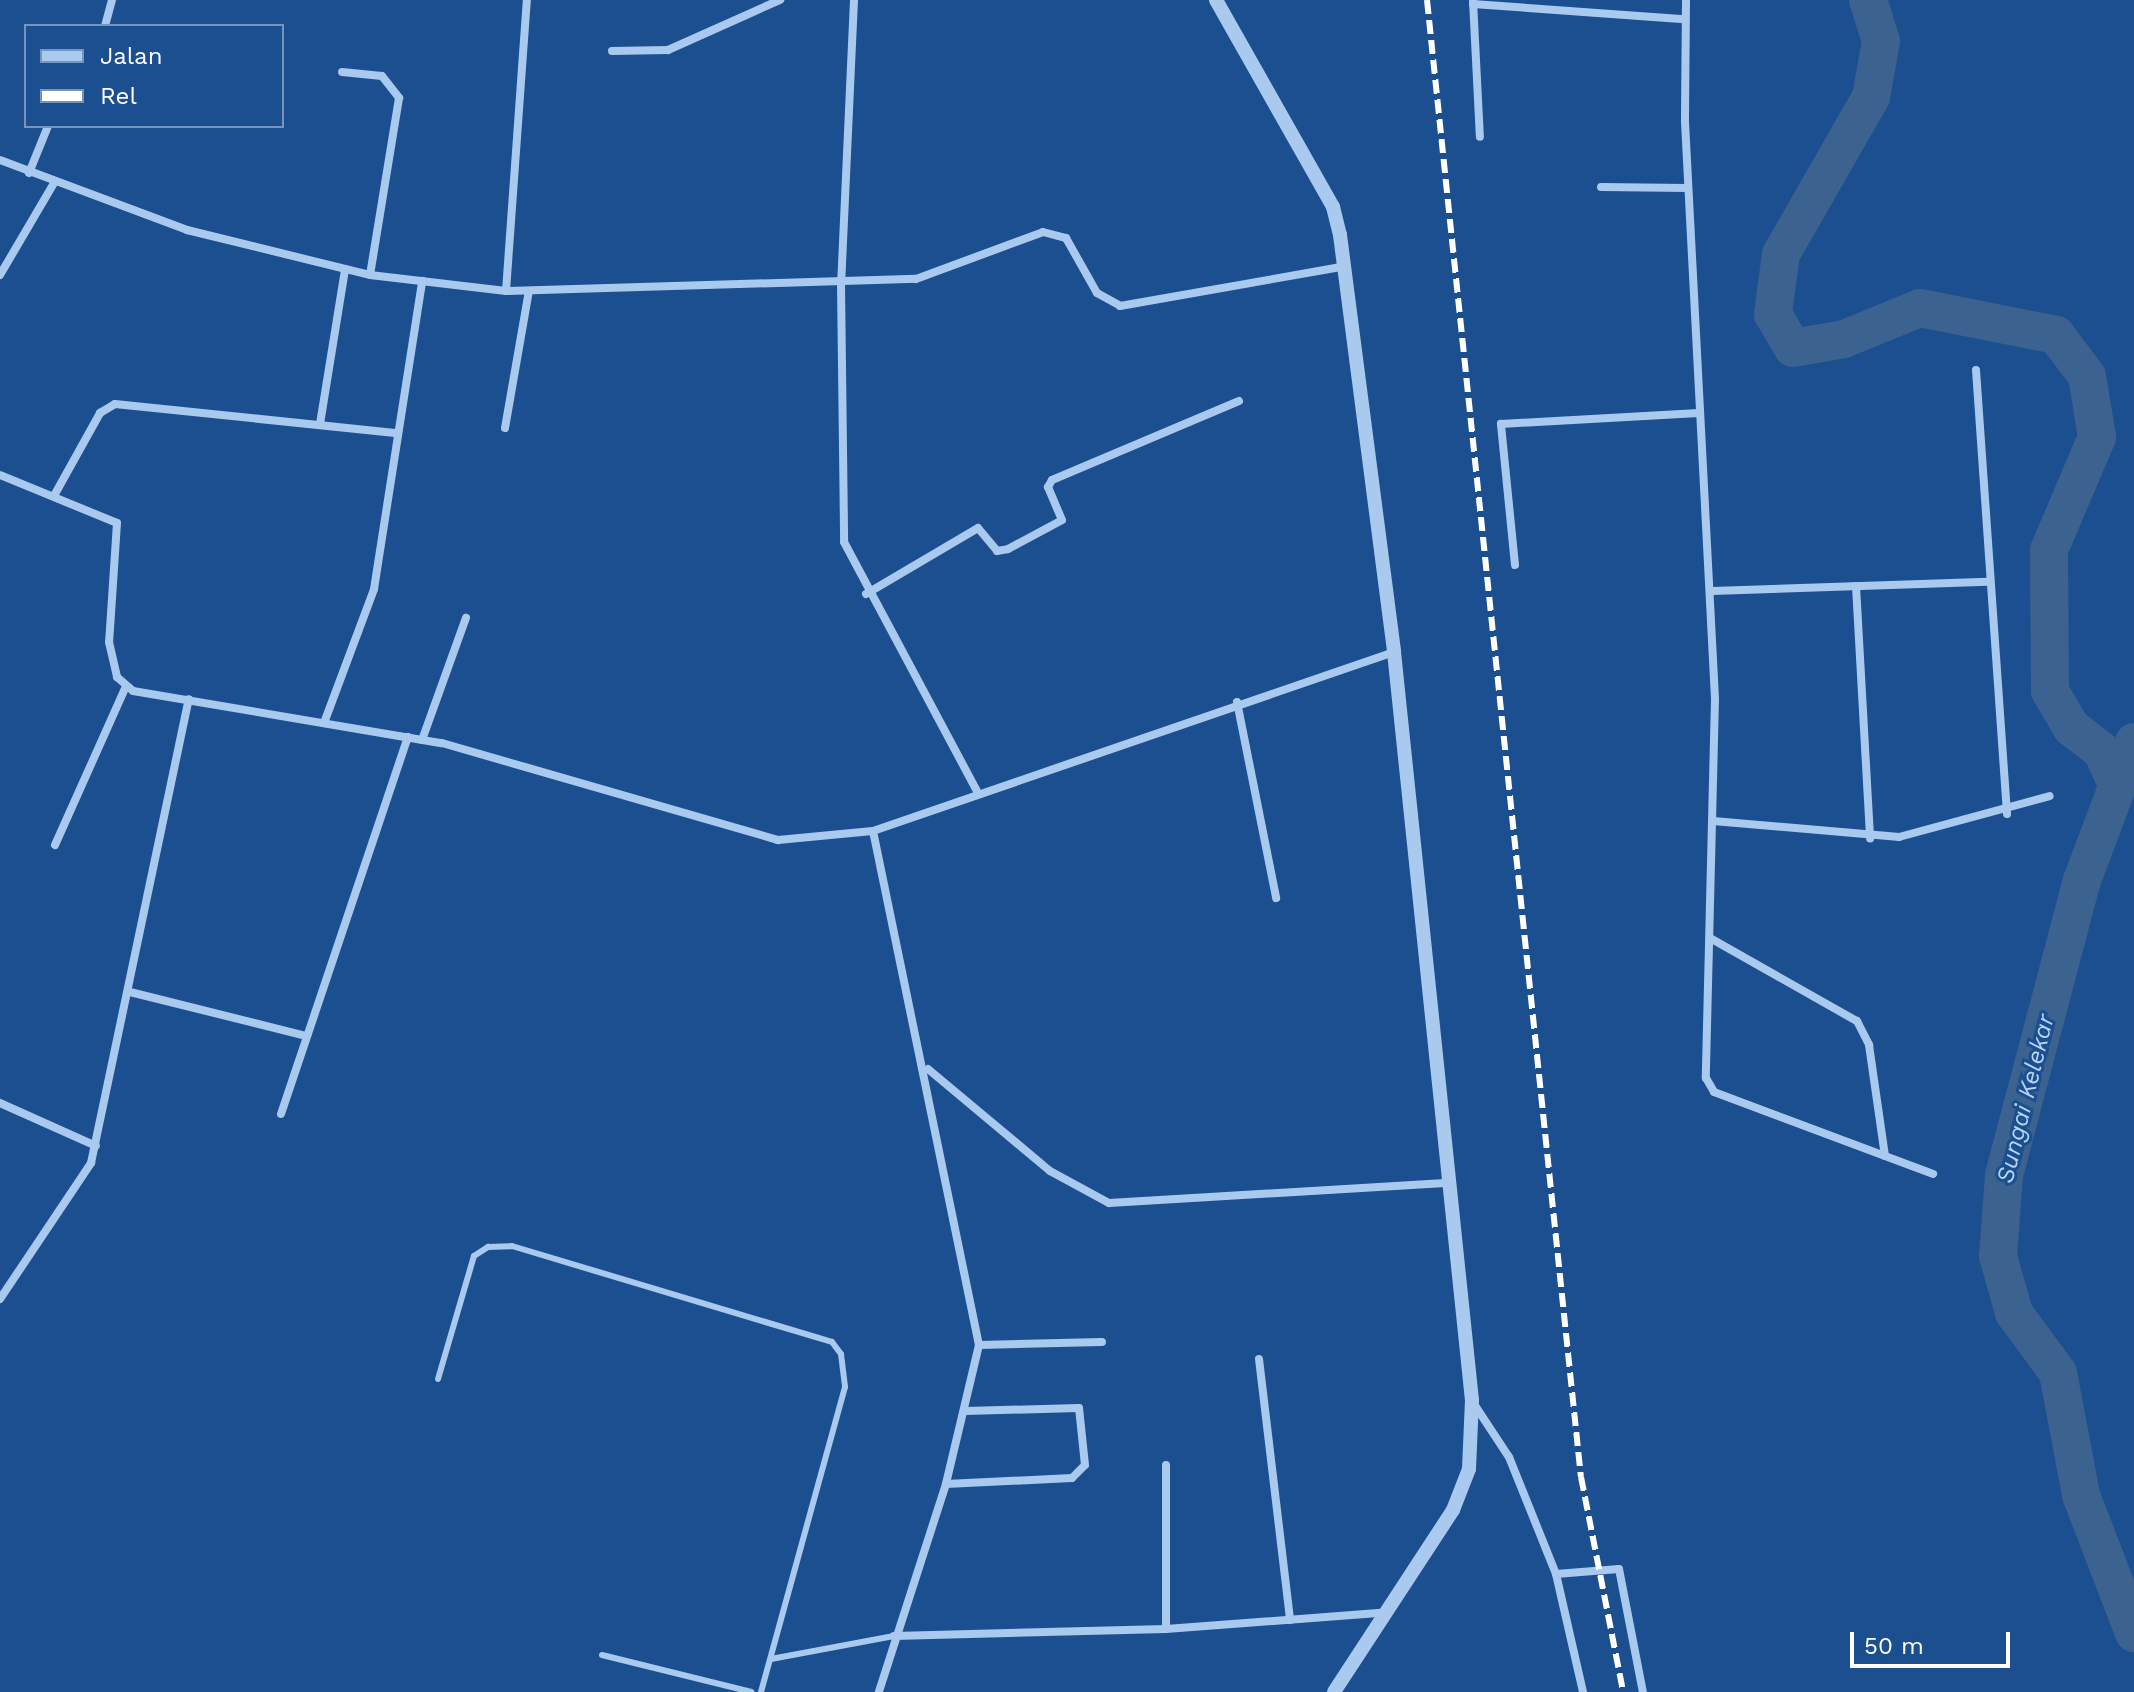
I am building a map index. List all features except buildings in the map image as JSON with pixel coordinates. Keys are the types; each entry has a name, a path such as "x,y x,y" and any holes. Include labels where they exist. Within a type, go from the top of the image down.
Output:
{"street":[{"path":"106,24 112,0"},
{"path":"506,291 527,0"},
{"path":"612,51 668,50 780,0"},
{"path":"854,0 841,284 840,514 866,594 977,791"},
{"path":"1216,0 1333,207 1346,266 1394,652 1472,1400 1469,1469 1453,1510 1381,1613 1334,1692"},
{"path":"1686,0 1688,188 1712,591 1713,821 1708,1085 1933,1174"},
{"path":"1480,137 1473,2 1540,3 1684,19"},
{"path":"342,72 382,76 399,98 370,275"},
{"path":"29,173 47,128"},
{"path":"0,160 54,183 187,230 370,275 506,291 841,284 916,279 1043,232 1066,238 1097,293 1120,306 1346,266"},
{"path":"0,275 54,183"},
{"path":"1601,187 1688,188"},
{"path":"320,424 345,269"},
{"path":"324,723 374,589 422,281"},
{"path":"505,428 529,291"},
{"path":"1976,370 1988,582 2007,814"},
{"path":"866,594 978,528 997,551 1008,549 1062,520 1048,487 1052,480 1239,401"},
{"path":"55,494 100,413 115,404 398,433"},
{"path":"1515,565 1501,424 1699,413"},
{"path":"0,475 55,494 117,523 109,642 126,686 55,845"},
{"path":"1712,591 1988,582"},
{"path":"1856,586 1870,839"},
{"path":"422,740 466,618"},
{"path":"126,686 422,740 755,836 804,841 873,831 977,791 1394,652"},
{"path":"1,1297 81,1187 96,1146 189,699"},
{"path":"1237,702 1276,898"},
{"path":"281,1114 408,737"},
{"path":"1713,821 1870,839 2007,814 2050,796"},
{"path":"873,831 928,1069 979,1345 966,1411 946,1484 894,1636 879,1692"},
{"path":"1710,938 1857,1021 1869,1045 1885,1156"},
{"path":"130,992 307,1036"},
{"path":"928,1069 1050,1171 1109,1203 1449,1183"},
{"path":"0,1103 96,1146"},
{"path":"979,1345 1102,1342"},
{"path":"1259,1359 1290,1620"},
{"path":"1472,1400 1509,1457 1556,1574 1583,1692"},
{"path":"946,1484 1072,1478 1085,1465 1079,1408 966,1411"},
{"path":"1166,1465 1166,1629"},
{"path":"1556,1574 1619,1569 1643,1692"},
{"path":"894,1636 1166,1629 1381,1613"}],"lane":[{"path":"438,1379 474,1256 488,1247 512,1246 832,1342 841,1354 845,1387 761,1692"},
{"path":"771,1659 894,1636"},
{"path":"602,1655 752,1692"}],"waterway":[{"path":"1868,0 1881,41 1871,97 1781,254 1773,314 1793,348 1844,339 1920,308 2056,335 2087,376 2097,437 2049,550 2050,691 2071,727 2102,751 2116,782"},
{"name":"Sungai Kelekar","path":"2134,742 2082,880 2004,1176 1998,1256 2014,1313 2058,1373 2081,1495 2134,1633"}],"railway":[{"path":"1427,0 1581,1477 1623,1692"}]}
